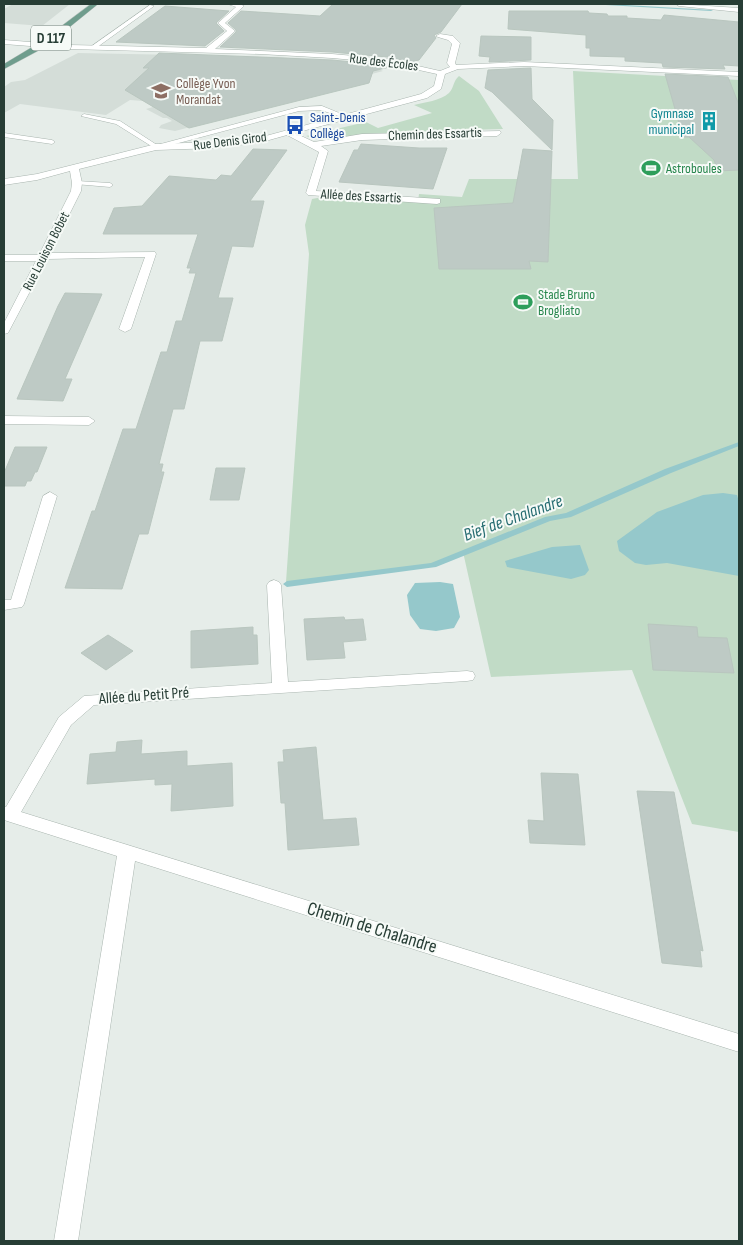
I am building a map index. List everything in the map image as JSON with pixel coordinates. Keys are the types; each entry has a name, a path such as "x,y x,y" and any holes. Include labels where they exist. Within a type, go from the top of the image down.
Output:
{"main road":[{"name":"D 117","path":"4,67 42,45 95,4"},
{"name":"D 117","path":"11,53 39,36"}],"street":[{"path":"209,50 231,31 221,23 241,6 231,4"},
{"path":"679,4 739,10"},
{"path":"440,36 450,38 456,43 451,63 455,68"},
{"name":"Rue des Écoles","path":"4,42 27,45 269,52 387,61 441,72 478,65 524,64 739,74"},
{"name":"Rue Denis Girod","path":"4,182 37,177 156,147 216,145 262,139 346,116 408,102 435,91 438,87 441,72"},
{"path":"287,132 314,146"},
{"name":"Chemin des Essartis","path":"314,146 362,137 497,133"},
{"name":"Allée des Essartis","path":"314,146 324,151 311,193 437,201"},
{"path":"74,168 77,183"},
{"name":"Rue Louison Bobet","path":"4,331 76,192 77,183"},
{"path":"4,258 151,254 125,329"},
{"path":"4,420 89,421"},
{"path":"4,605 17,604 50,496"},
{"path":"274,585 280,688"},
{"name":"Allée du Petit Pré","path":"7,814 65,721 90,700 466,676"},
{"name":"Chemin de Chalandre","path":"7,814 739,1043"},
{"path":"66,1241 127,851"}],"lane":[{"path":"94,47 152,6"},
{"path":"84,116 118,122 156,147 299,109 322,108 346,116"},
{"path":"4,135 52,142"},
{"path":"77,183 110,185"}],"shaded area":[{"path":"13,4 70,4 42,26 4,23 4,9"},
{"name":"Collège Yvon Morandat","path":"78,53 279,57 369,65 383,71 368,75 370,80 366,84 341,88 175,131 159,128 161,125 172,121 146,109 153,107 143,101 130,100 106,115 20,104 4,113 4,87 11,82 25,80"}],"green space":[{"name":"Stade Bruno Brogliato","path":"573,71 739,80 739,832 692,824 632,670 491,677 463,552 439,565 286,582 309,254 305,225 312,199 328,196 418,201 419,194 462,197 469,179 578,179"},
{"path":"459,76 479,91 503,129 391,133 335,139 306,136 366,122 378,128 432,113 414,105 437,100 445,96 451,91"}],"water":[{"path":"723,493 737,495 739,502 739,576 667,563 646,565 635,563 619,551 617,541 657,512 703,495"},
{"path":"580,545 589,570 585,575 571,579 507,567 505,561 552,547"},
{"path":"440,582 453,584 460,617 454,628 436,631 420,629 410,615 407,595 415,583"}],"building":[{"path":"333,4 462,4 441,32 434,35 436,38 419,60 410,62 387,57 332,52 220,47 236,32 228,23 241,11 320,16"},
{"path":"165,6 229,11 216,23 224,31 205,46 116,42"},
{"path":"509,11 588,11 589,13 607,14 608,16 627,16 627,18 661,20 664,15 739,22 739,66 723,65 725,69 663,67 662,63 625,61 625,57 590,56 590,48 586,48 586,35 508,29"},
{"path":"481,36 531,37 531,60 489,62 490,57 479,56"},
{"name":"Collège Yvon Morandat","path":"159,53 332,60 394,66 373,71 369,83 189,128 125,90 149,68 143,68"},
{"path":"531,68 532,99 553,120 552,150 492,92 485,88 488,70"},
{"name":"Gymnase municipal","path":"665,74 728,77 739,105 739,170 718,171 714,160 689,137 683,137"},
{"path":"361,144 447,148 433,189 339,182 354,150 358,150"},
{"path":"253,149 287,150 250,201 264,201 253,247 232,246 218,298 233,298 222,341 200,341 184,409 173,409 159,464 163,464 161,472 164,472 148,534 139,534 122,589 65,588 92,511 95,511 123,429 136,429 161,352 167,352 176,321 182,321 196,273 189,273 191,268 187,268 198,234 103,234 114,208 142,206 169,176 216,180 221,175 231,176"},
{"path":"523,149 552,151 548,262 529,261 531,269 439,269 434,208 513,203"},
{"path":"65,293 102,294 65,379 72,379 63,401 17,399 58,306"},
{"path":"15,447 47,447 37,472 35,472 31,481 27,481 25,486 4,486 4,473"},
{"path":"216,468 245,468 239,500 210,500"},
{"path":"344,617 345,620 363,619 366,640 343,642 345,658 307,660 304,619"},
{"path":"648,624 697,627 698,637 727,638 734,673 653,670"},
{"path":"253,627 253,635 257,635 258,664 191,668 191,631"},
{"path":"108,635 133,651 106,670 81,653"},
{"path":"142,740 141,754 187,751 187,766 232,763 233,806 171,811 172,784 155,785 155,779 87,784 90,754 116,752 117,742"},
{"path":"316,747 323,820 356,818 359,845 288,850 285,803 281,803 278,762 284,762 283,750"},
{"path":"541,773 578,774 585,845 530,843 528,820 544,821"},
{"path":"637,791 674,792 703,951 700,950 702,967 662,963"}],"waterway":[{"path":"590,4 711,10"},
{"name":"Bief de Chalandre","path":"287,584 433,565 548,519 568,515 668,471 739,444"}],"place":[{"name":"Collège Yvon Morandat","path":"161,91"},
{"name":"Gymnase municipal","path":"709,121"},
{"name":"Saint-Denis Collège","path":"295,125"},
{"name":"Astroboules","path":"651,168"},
{"name":"Stade Bruno Brogliato","path":"523,302"}]}
